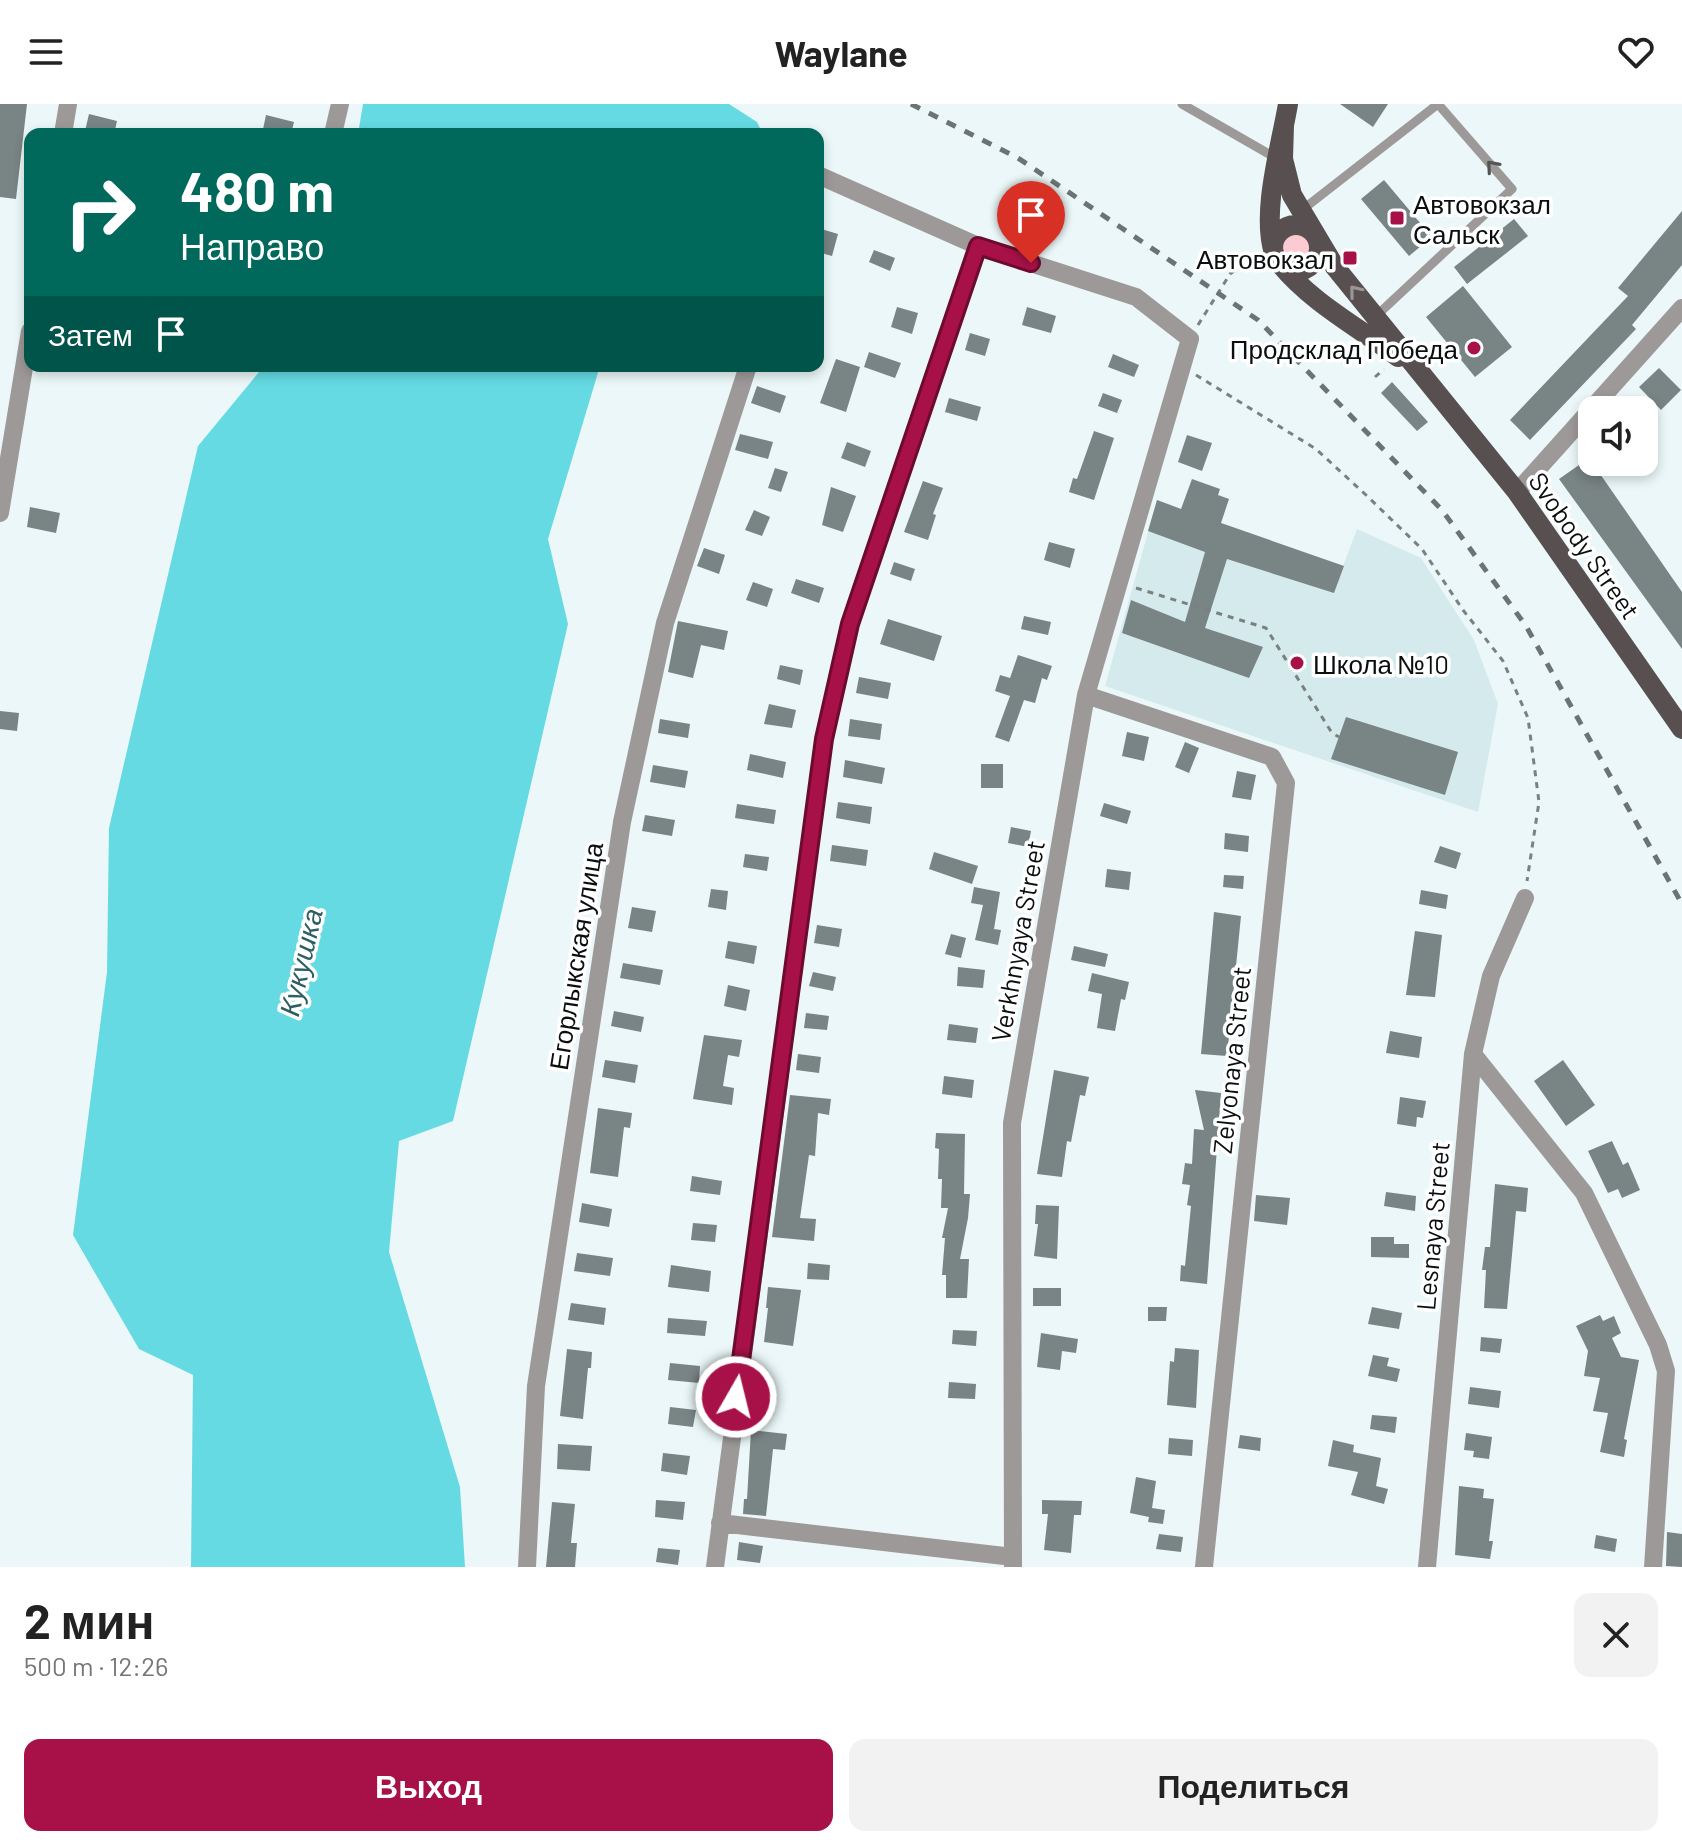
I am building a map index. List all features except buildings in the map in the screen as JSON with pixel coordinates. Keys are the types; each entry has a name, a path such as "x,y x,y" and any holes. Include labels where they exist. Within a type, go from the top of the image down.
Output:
{"main road":[{"path":"1288,104 1272,200 1275,254 1295,282 1398,357 1438,396"},
{"path":"1284,125 1286,176 1300,211 1335,267 1438,396"},
{"path":"1301,226 1313,233 1319,247 1315,262 1309,268 1294,271 1275,254 1275,238 1286,228 1301,226"},
{"name":"Svobody Street","path":"1438,396 1517,492 1682,729"}],"street":[{"path":"64,128 68,104"},
{"path":"334,128 340,104"},
{"path":"824,178 978,246 1136,297 1190,339"},
{"path":"715,1567 824,739 850,624 978,246"},
{"path":"1517,492 1682,308"},
{"name":"Verkhnyaya Street","path":"1013,1562 1012,1123 1086,695 1190,339"},
{"path":"0,513 24,367"},
{"name":"Егорлыкская улица","path":"527,1567 536,1386 622,822 665,623 746,372"},
{"name":"Zelyonaya Street","path":"1086,695 1272,757 1286,783 1204,1567"},
{"name":"Lesnaya Street","path":"1427,1567 1473,1054 1491,976 1525,898"},
{"path":"1473,1054 1584,1193 1658,1345 1666,1371 1653,1567"},
{"path":"720,1523 1013,1562"}],"lane":[{"path":"1182,104 1279,159"},
{"path":"1300,211 1438,104 1512,189 1375,317"}],"path":[{"path":"1190,339 1230,274 1275,254"},
{"path":"1182,366 1316,449 1422,549 1463,610 1503,661 1528,718 1539,802 1525,898"},
{"path":"1119,583 1266,628 1332,733 1339,737"}],"shaded area":[{"path":"1296,232 1305,237 1309,248 1303,261 1292,265 1283,262 1280,240 1286,234"},
{"name":"Школа №10","path":"1157,500 1343,566 1357,529 1421,558 1474,640 1498,704 1478,812 1105,686"}],"water":[{"path":"363,104 729,104 757,122 760,128 359,128"},
{"name":"Кукушка","path":"259,372 598,372 548,539 568,624 453,1121 399,1141 389,1252 460,1487 465,1567 191,1567 193,1375 139,1349 73,1235 107,972 109,828 198,446"}],"railway":[{"path":"911,104 1018,158 1258,320 1442,510 1526,626 1682,904"}],"place":[{"name":"Автовокзал Сальск","path":"1397,218"},
{"name":"Автовокзал","path":"1350,258"},
{"name":"Продсклад Победа","path":"1474,348"},
{"name":"Школа №10","path":"1297,663"}],"route":[{"path":"736,1397 824,739 850,624 978,246 1031,263"}]}
